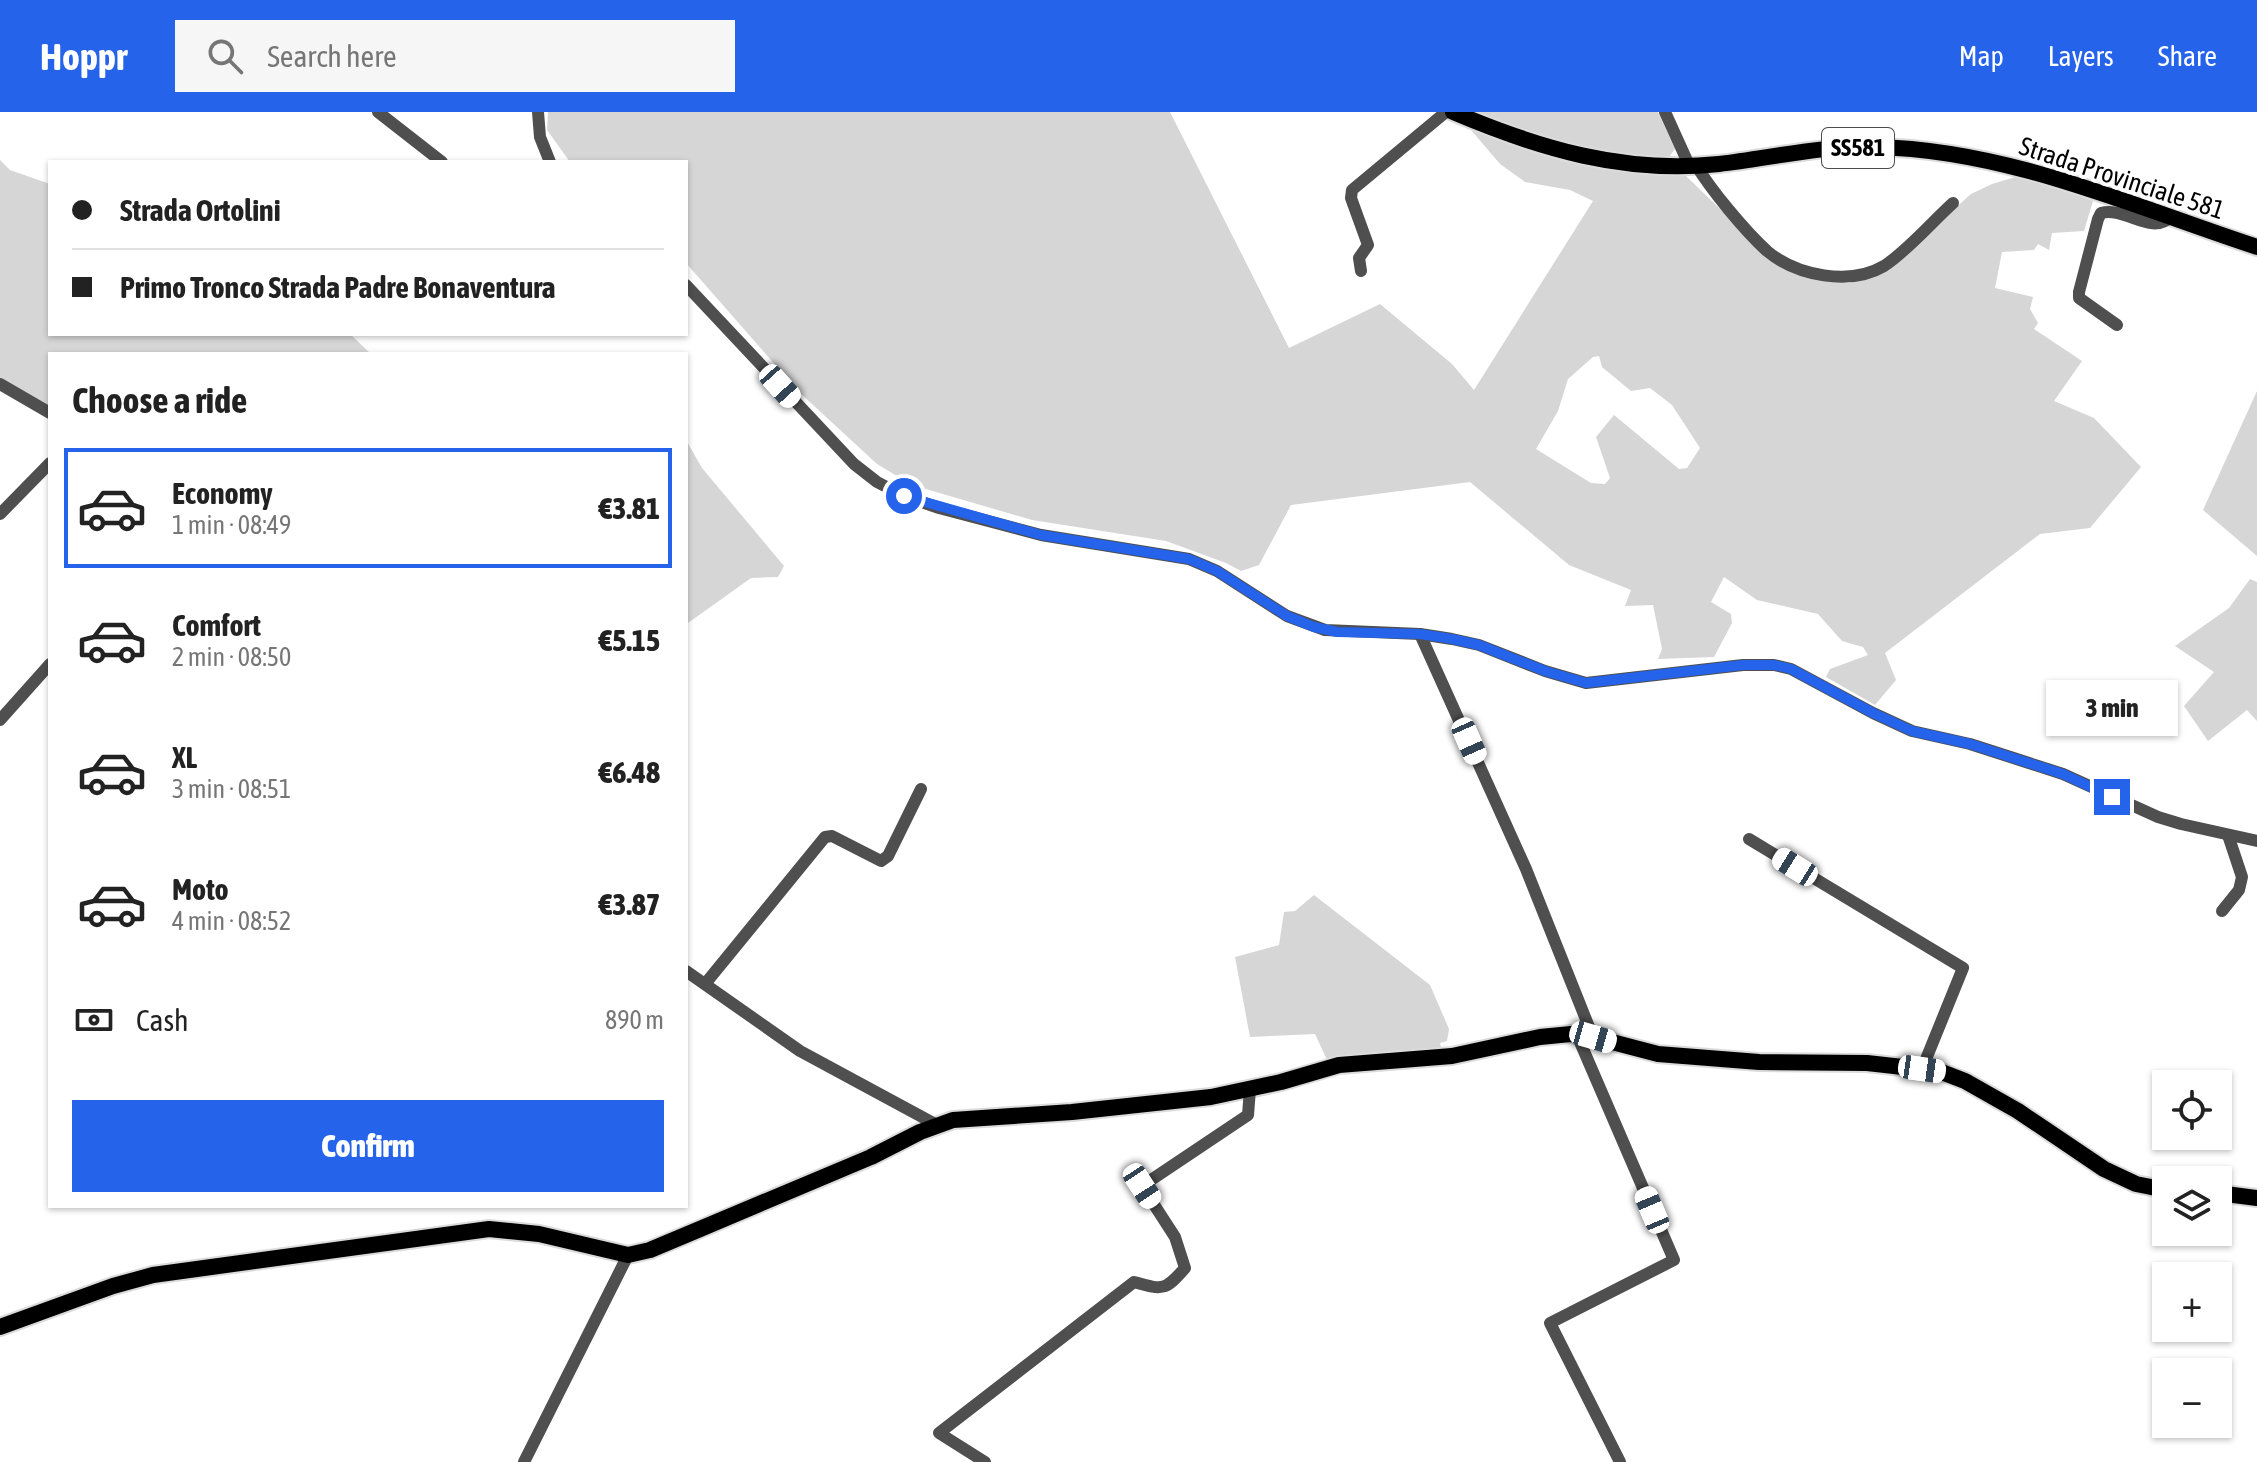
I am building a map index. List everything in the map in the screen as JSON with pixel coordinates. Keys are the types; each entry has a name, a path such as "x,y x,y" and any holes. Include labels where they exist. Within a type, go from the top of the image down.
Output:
{"main road":[{"name":"Strada Provinciale 581","path":"1453,112 1505,134 1627,165 1692,165 1860,148 1917,150 1972,158 2049,175 2257,247"},
{"path":"0,1327 113,1286 153,1275 489,1229 539,1234 628,1255 650,1250 715,1223 953,1120 1164,1103 1250,1089 1339,1065 1452,1056 1540,1037 1585,1036 1658,1054 1759,1062 1867,1063 1939,1071 1965,1081 2046,1129 2104,1169 2136,1184 2152,1187"},
{"path":"2232,1195 2257,1198"}],"street":[{"path":"378,112 439,160"},
{"path":"538,112 540,137 549,160"},
{"path":"1361,271 1359,258 1368,245 1351,198 1352,190 1446,112"},
{"path":"1665,112 1692,165 1768,252 1792,265 1823,275 1864,275 1885,265 1953,203"},
{"path":"2117,325 2079,298 2098,219 2101,213 2112,211 2155,224 2164,223 2170,217"},
{"path":"688,287 854,464 877,482 904,496 1041,535 1189,559 1217,571 1287,616 1314,627 1349,633 1420,634 1479,645 1545,671 1586,683 1743,665 1774,665 1791,669 1912,731 1970,744 2063,774 2158,817 2257,841"},
{"path":"0,384 48,412"},
{"path":"0,514 48,465"},
{"path":"1420,634 1526,869 1585,1036 1674,1260 1550,1323 1620,1462"},
{"path":"0,720 48,666"},
{"path":"705,984 825,837 832,836 881,861 888,856 921,789"},
{"path":"2222,911 2239,890 2242,877 2228,835"},
{"path":"1749,839 1963,968 1922,1069"},
{"path":"688,972 800,1051 937,1125"},
{"path":"985,1462 939,1433 1134,1282 1159,1289 1170,1285 1185,1268 1175,1237 1142,1186 1248,1115 1250,1089"},
{"path":"524,1462 628,1255"}],"shaded area":[{"path":"548,112 1170,112 1289,348 1380,304 1452,364 1474,390 1593,201 1570,190 1525,182 1500,164 1471,130 1566,162 1685,175 1779,266 1809,278 1849,283 1884,272 1971,194 2022,175 2093,201 2084,231 2052,233 2049,250 2038,244 2034,250 2002,252 1995,288 2033,297 2030,309 2038,323 2034,329 2082,361 2054,401 2094,418 2141,467 2090,528 2040,534 1885,653 1896,680 1875,705 1826,677 1830,669 1868,655 1863,647 1842,641 1818,614 1757,600 1724,577 1711,602 1731,614 1732,623 1714,657 1658,659 1662,649 1653,605 1625,606 1631,590 1569,565 1470,482 1291,505 1259,565 1241,571 1166,541 1032,520 912,485 877,464 799,392 688,265 688,160 569,160 547,130","holes":["1599,356 1602,367 1631,391 1650,388 1672,405 1700,448 1687,468 1679,469 1614,415 1596,437 1610,478 1605,484 1591,483 1536,449 1558,411 1568,379 1593,357"]},
{"path":"1473,112 1658,112 1675,149 1669,157 1596,153 1525,135"},
{"path":"0,160 10,170 48,183 48,336 352,336 369,352 48,352 48,406 0,381"},
{"path":"2257,391 2257,556 2203,510"},
{"path":"688,444 702,468 784,566 778,577 751,578 688,623"},
{"path":"2250,579 2257,582 2257,721 2247,710 2208,741 2184,706 2214,672 2175,646 2229,608"},
{"path":"1314,895 1430,985 1449,1029 1447,1041 1440,1043 1442,1051 1328,1062 1315,1034 1250,1037 1235,957 1279,945 1284,912 1295,911"}],"route":[{"path":"904,496 1041,535 1189,559 1217,571 1287,616 1314,627 1337,632 1420,634 1452,639 1479,645 1567,679 1586,683 1743,665 1774,665 1791,669 1912,731 1970,744 2063,774 2112,797"}]}
